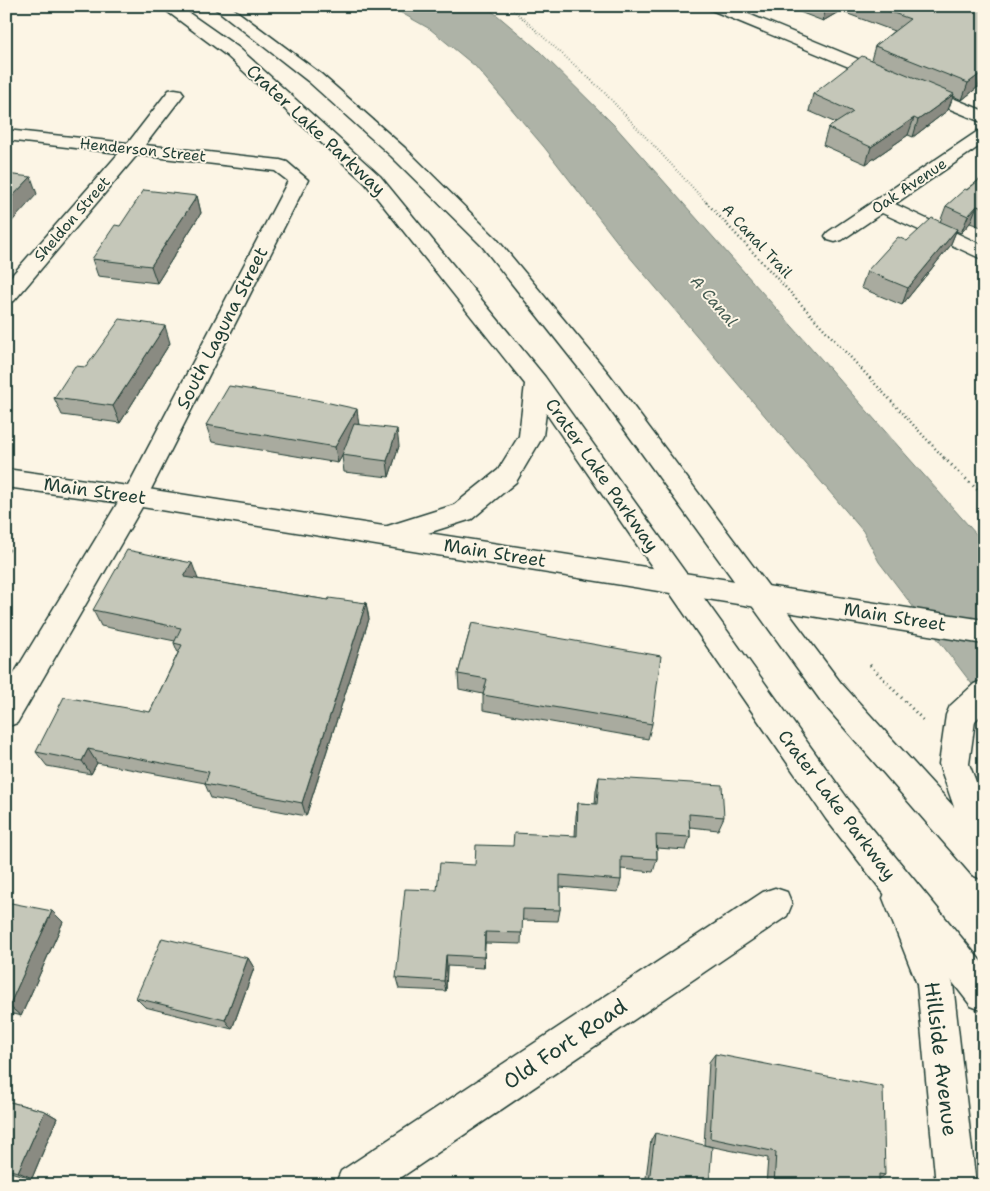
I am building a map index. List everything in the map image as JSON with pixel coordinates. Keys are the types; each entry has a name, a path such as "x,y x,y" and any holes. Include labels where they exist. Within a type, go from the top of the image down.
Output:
{"street":[{"name":"Crater Lake Parkway","path":"168,6 233,52 373,180 537,383 837,809 984,993"},
{"name":"Crater Lake Parkway","path":"220,6 322,84 398,152 489,242 601,380 831,692 984,864"},
{"path":"715,6 984,118"},
{"name":"Sheldon Street","path":"6,296 133,148 175,94"},
{"name":"Henderson Street","path":"6,135 280,166"},
{"name":"Oak Avenue","path":"835,236 984,135"},
{"name":"South Laguna Street","path":"135,496 298,180 280,166"},
{"path":"881,205 984,254"},
{"path":"387,536 463,512 507,476 531,436 537,383"},
{"name":"Main Street","path":"6,478 135,496 984,632"},
{"path":"6,714 135,496"},
{"path":"984,692 960,715 954,764 984,846"},
{"name":"Hillside Avenue","path":"893,880 935,984 956,1185"},
{"name":"Old Fort Road","path":"355,1185 774,904"}],"path":[{"name":"A Canal Trail","path":"509,6 601,89 945,459 984,496"},
{"path":"870,664 924,721"}],"water":[{"name":"A Canal","path":"389,6 484,6 536,48 614,125 984,543 984,700 879,562 863,531 622,248 544,147 475,66 430,29"}],"building":[{"path":"874,6 969,6 984,12 984,71 968,83 875,46 910,19"},
{"path":"862,56 954,94 918,120 914,118 871,147 828,128 853,112 813,94"},
{"path":"6,174 31,177 6,203"},
{"path":"984,176 984,208 977,206 968,216 946,206 965,189 967,190"},
{"path":"144,190 197,196 151,266 92,259 115,225 120,226"},
{"path":"932,218 957,229 908,288 867,271 898,237 907,241"},
{"path":"120,319 165,326 113,406 54,398 75,366 86,367"},
{"path":"229,386 316,400 357,409 335,447 206,425"},
{"path":"354,424 397,429 387,461 342,455"},
{"path":"127,550 192,563 184,577 328,600 329,598 366,603 302,803 205,784 209,772 88,749 82,761 36,752 64,697 150,712 182,645 174,643 181,628 93,610"},
{"path":"472,623 661,656 652,724 483,695 487,679 458,674"},
{"path":"599,777 722,785 724,817 689,814 690,837 656,835 657,859 621,857 621,880 560,875 560,910 523,909 522,933 485,932 484,957 446,955 444,981 396,978 405,889 437,890 440,863 475,865 476,845 513,846 514,833 577,836 578,803 597,804"},
{"path":"6,902 52,911 9,1006 6,1006"},
{"path":"162,938 248,958 225,1020 136,998"},
{"path":"715,1054 883,1087 885,1175 879,1174 879,1185 774,1185 776,1152 710,1138"},
{"path":"6,1101 45,1111 18,1172 6,1169"},
{"path":"655,1133 712,1147 709,1185 659,1185 649,1182"}]}
